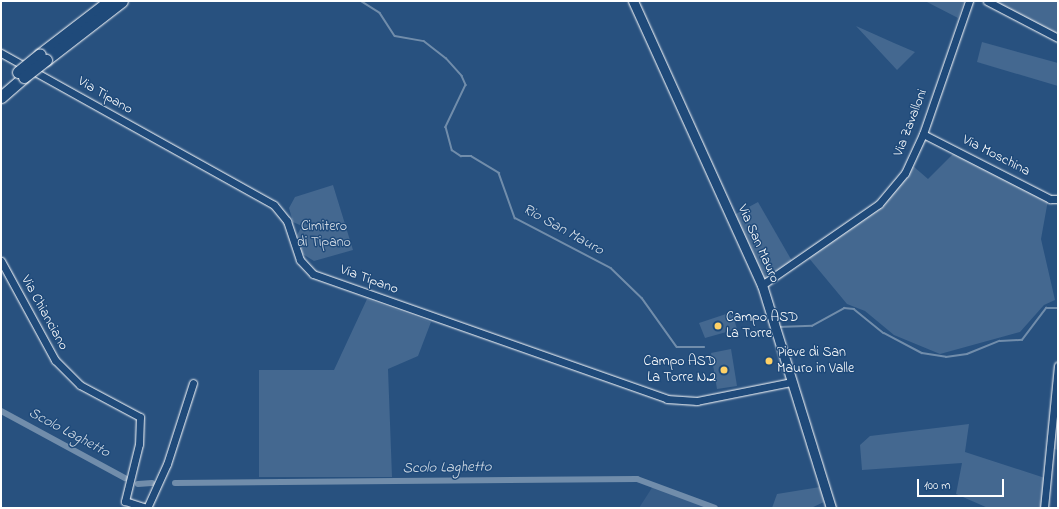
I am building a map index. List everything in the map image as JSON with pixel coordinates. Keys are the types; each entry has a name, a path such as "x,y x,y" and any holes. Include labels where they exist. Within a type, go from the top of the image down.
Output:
{"highway":[{"path":"1,87 21,75 109,1"},
{"path":"43,57 122,1"},
{"path":"1,97 21,75"}],"main road":[{"name":"Via San Mauro","path":"633,1 762,285 775,333 831,508"}],"street":[{"name":"Via Zavalloni","path":"762,285 879,204 905,173 923,134 969,1"},
{"path":"987,1 1058,38"},
{"name":"Via Tipano","path":"1,53 274,205 287,221 300,260 313,274 667,399 698,401 791,382"},
{"name":"Via Moschina","path":"923,134 1050,199 1058,199"},
{"name":"Via Chianciano","path":"1,261 55,360 80,385 140,417 140,439 125,501 147,508"},
{"path":"1044,508 1055,423 1058,366"},
{"path":"147,508 167,464 193,383"}],"shaded area":[{"path":"655,483 661,486 714,508 639,508"}],"green space":[{"path":"925,1 964,1 958,18"},
{"path":"992,1 1058,1 1058,35"},
{"path":"856,26 894,43 915,52 897,70"},
{"path":"982,42 1058,63 1058,86 977,62"},
{"path":"955,152 1048,200 1041,239 1055,300 1044,305 1020,332 940,354 894,335 865,311 847,304 808,257 877,210 913,166 928,179"},
{"name":"Cimitero di Tipano","path":"333,185 353,250 314,261 301,253 297,235 302,226 293,222 289,208 295,197"},
{"path":"758,202 792,261 763,281 734,215"},
{"path":"367,299 431,322 418,356 388,369 392,477 259,477 259,370 334,370"},
{"name":"Campo ASD La Torre","path":"732,312 737,329 705,338 699,323"},
{"name":"Campo ASD La Torre N.2","path":"731,349 737,386 717,389 711,353"},
{"path":"1058,404 1058,450 1053,449"},
{"path":"969,424 965,452 1045,478 1042,508 988,508 956,494 962,463 862,470 860,445 870,436"},
{"path":"820,487 824,502 811,508 772,508 777,494"}],"waterway":[{"name":"Rio San Mauro","path":"361,1 380,13 395,36 424,41 446,58 462,76 466,85 446,127 452,150 461,156 471,156 499,173 515,218 611,268 642,298 677,347 704,347"},
{"name":"Rio San Mauro","path":"778,327 812,326 844,308 854,309 884,333 922,353 946,357 967,354 1000,341 1022,340 1046,308 1058,308"},
{"name":"Scolo Laghetto","path":"1,411 125,478"},
{"name":"Scolo Laghetto","path":"175,483 637,479 715,508"},
{"name":"Scolo Laghetto","path":"138,484 152,483"}],"place":[{"name":"Campo ASD La Torre","path":"718,326"},
{"name":"Pieve di San Mauro in Valle","path":"769,361"},
{"name":"Campo ASD La Torre N.2","path":"724,370"}]}
